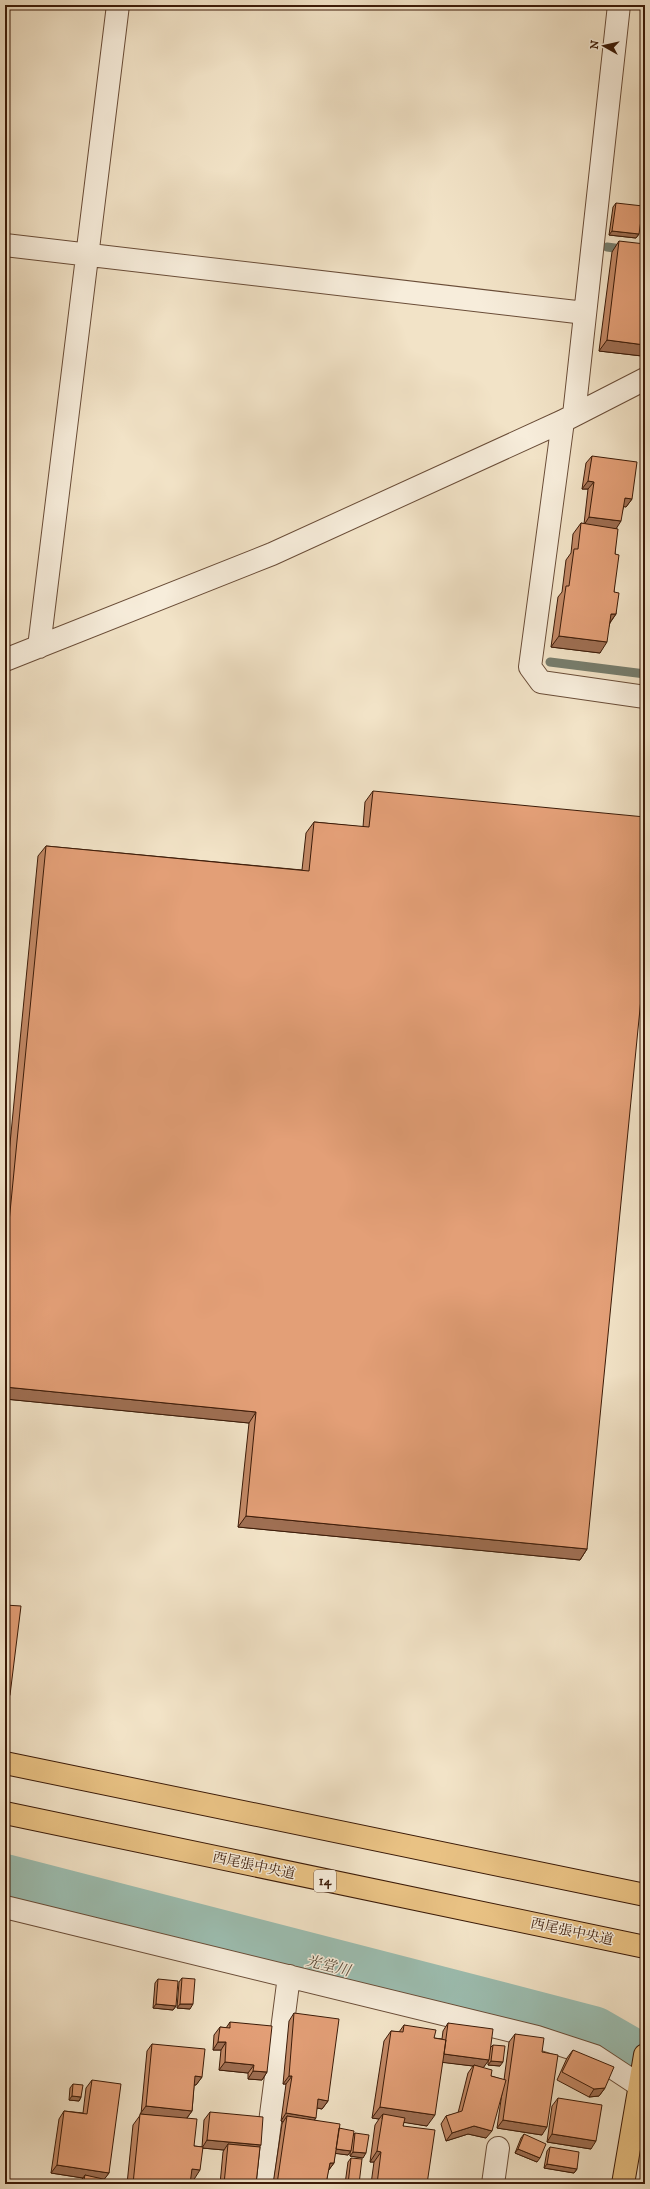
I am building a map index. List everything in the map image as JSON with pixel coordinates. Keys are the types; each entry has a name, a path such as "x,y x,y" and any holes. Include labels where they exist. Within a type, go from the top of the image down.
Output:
{"main road":[{"path":"5,1763 645,1895"},
{"name":"西尾張中央道","path":"5,1813 645,1947"},
{"path":"623,2184 642,2084 645,2054"}],"street":[{"path":"39,647 118,5"},
{"path":"619,5 585,313 530,667 541,682 645,697"},
{"path":"5,244 87,255 585,313"},
{"path":"5,660 272,554 568,418 645,378"},
{"path":"5,1907 537,2037 595,2056 642,2084"},
{"path":"262,2184 289,1976"},
{"path":"493,2184 498,2148"}],"building":[{"path":"616,203 643,206 639,234 612,231"},
{"path":"619,241 645,244 645,345 607,340"},
{"path":"592,456 637,462 632,499 625,498 621,521 589,517 594,482 588,481"},
{"path":"581,523 618,529 615,554 619,555 614,592 619,593 616,614 611,614 607,642 559,636 566,586 569,586 574,549 578,549"},
{"path":"373,791 645,817 645,958 587,1549 246,1516 256,1412 5,1387 5,1263 46,846 309,871 314,822 369,827"},
{"path":"5,1605 21,1606 10,1695 5,1695"},
{"path":"182,1978 195,1979 193,2004 180,2004"},
{"path":"158,1979 178,1981 176,2006 156,2004"},
{"path":"294,2013 339,2019 328,2101 318,2099 316,2118 286,2113 292,2076 289,2076"},
{"path":"230,2022 272,2026 267,2072 253,2071 254,2065 225,2062 226,2042 218,2042 220,2027 230,2028"},
{"path":"448,2023 493,2029 489,2060 444,2054"},
{"path":"404,2025 436,2030 434,2038 446,2040 435,2115 380,2107 391,2031 403,2032"},
{"path":"515,2034 544,2038 542,2052 558,2055 547,2127 503,2120"},
{"path":"152,2044 205,2049 202,2077 195,2076 192,2111 146,2106"},
{"path":"493,2045 505,2046 503,2062 491,2061"},
{"path":"573,2050 614,2067 605,2088 594,2089 562,2072"},
{"path":"474,2065 492,2070 491,2076 506,2080 492,2131 474,2126 452,2133 446,2116 462,2111"},
{"path":"92,2080 121,2084 109,2173 57,2165 64,2111 87,2114"},
{"path":"73,2084 83,2085 81,2097 72,2096"},
{"path":"558,2098 602,2105 596,2141 552,2134"},
{"path":"210,2112 263,2117 261,2145 207,2140"},
{"path":"140,2114 197,2119 194,2146 203,2147 200,2170 192,2169 190,2184 133,2184"},
{"path":"383,2114 405,2118 403,2126 435,2130 427,2184 377,2184 381,2152 377,2151"},
{"path":"287,2116 340,2124 334,2163 330,2163 326,2184 277,2184"},
{"path":"339,2128 354,2131 351,2151 336,2149"},
{"path":"355,2133 369,2135 366,2153 353,2152"},
{"path":"524,2134 546,2144 540,2158 518,2149"},
{"path":"228,2144 260,2147 256,2184 224,2184"},
{"path":"550,2147 579,2152 577,2169 547,2164"},
{"path":"351,2158 362,2159 359,2184 348,2184"},
{"path":"85,2175 112,2181 111,2184 83,2184"}],"waterway":[{"path":"607,247 645,252"},
{"path":"550,662 645,674"},
{"name":"光堂川","path":"5,1882 593,2034 645,2064"}]}
